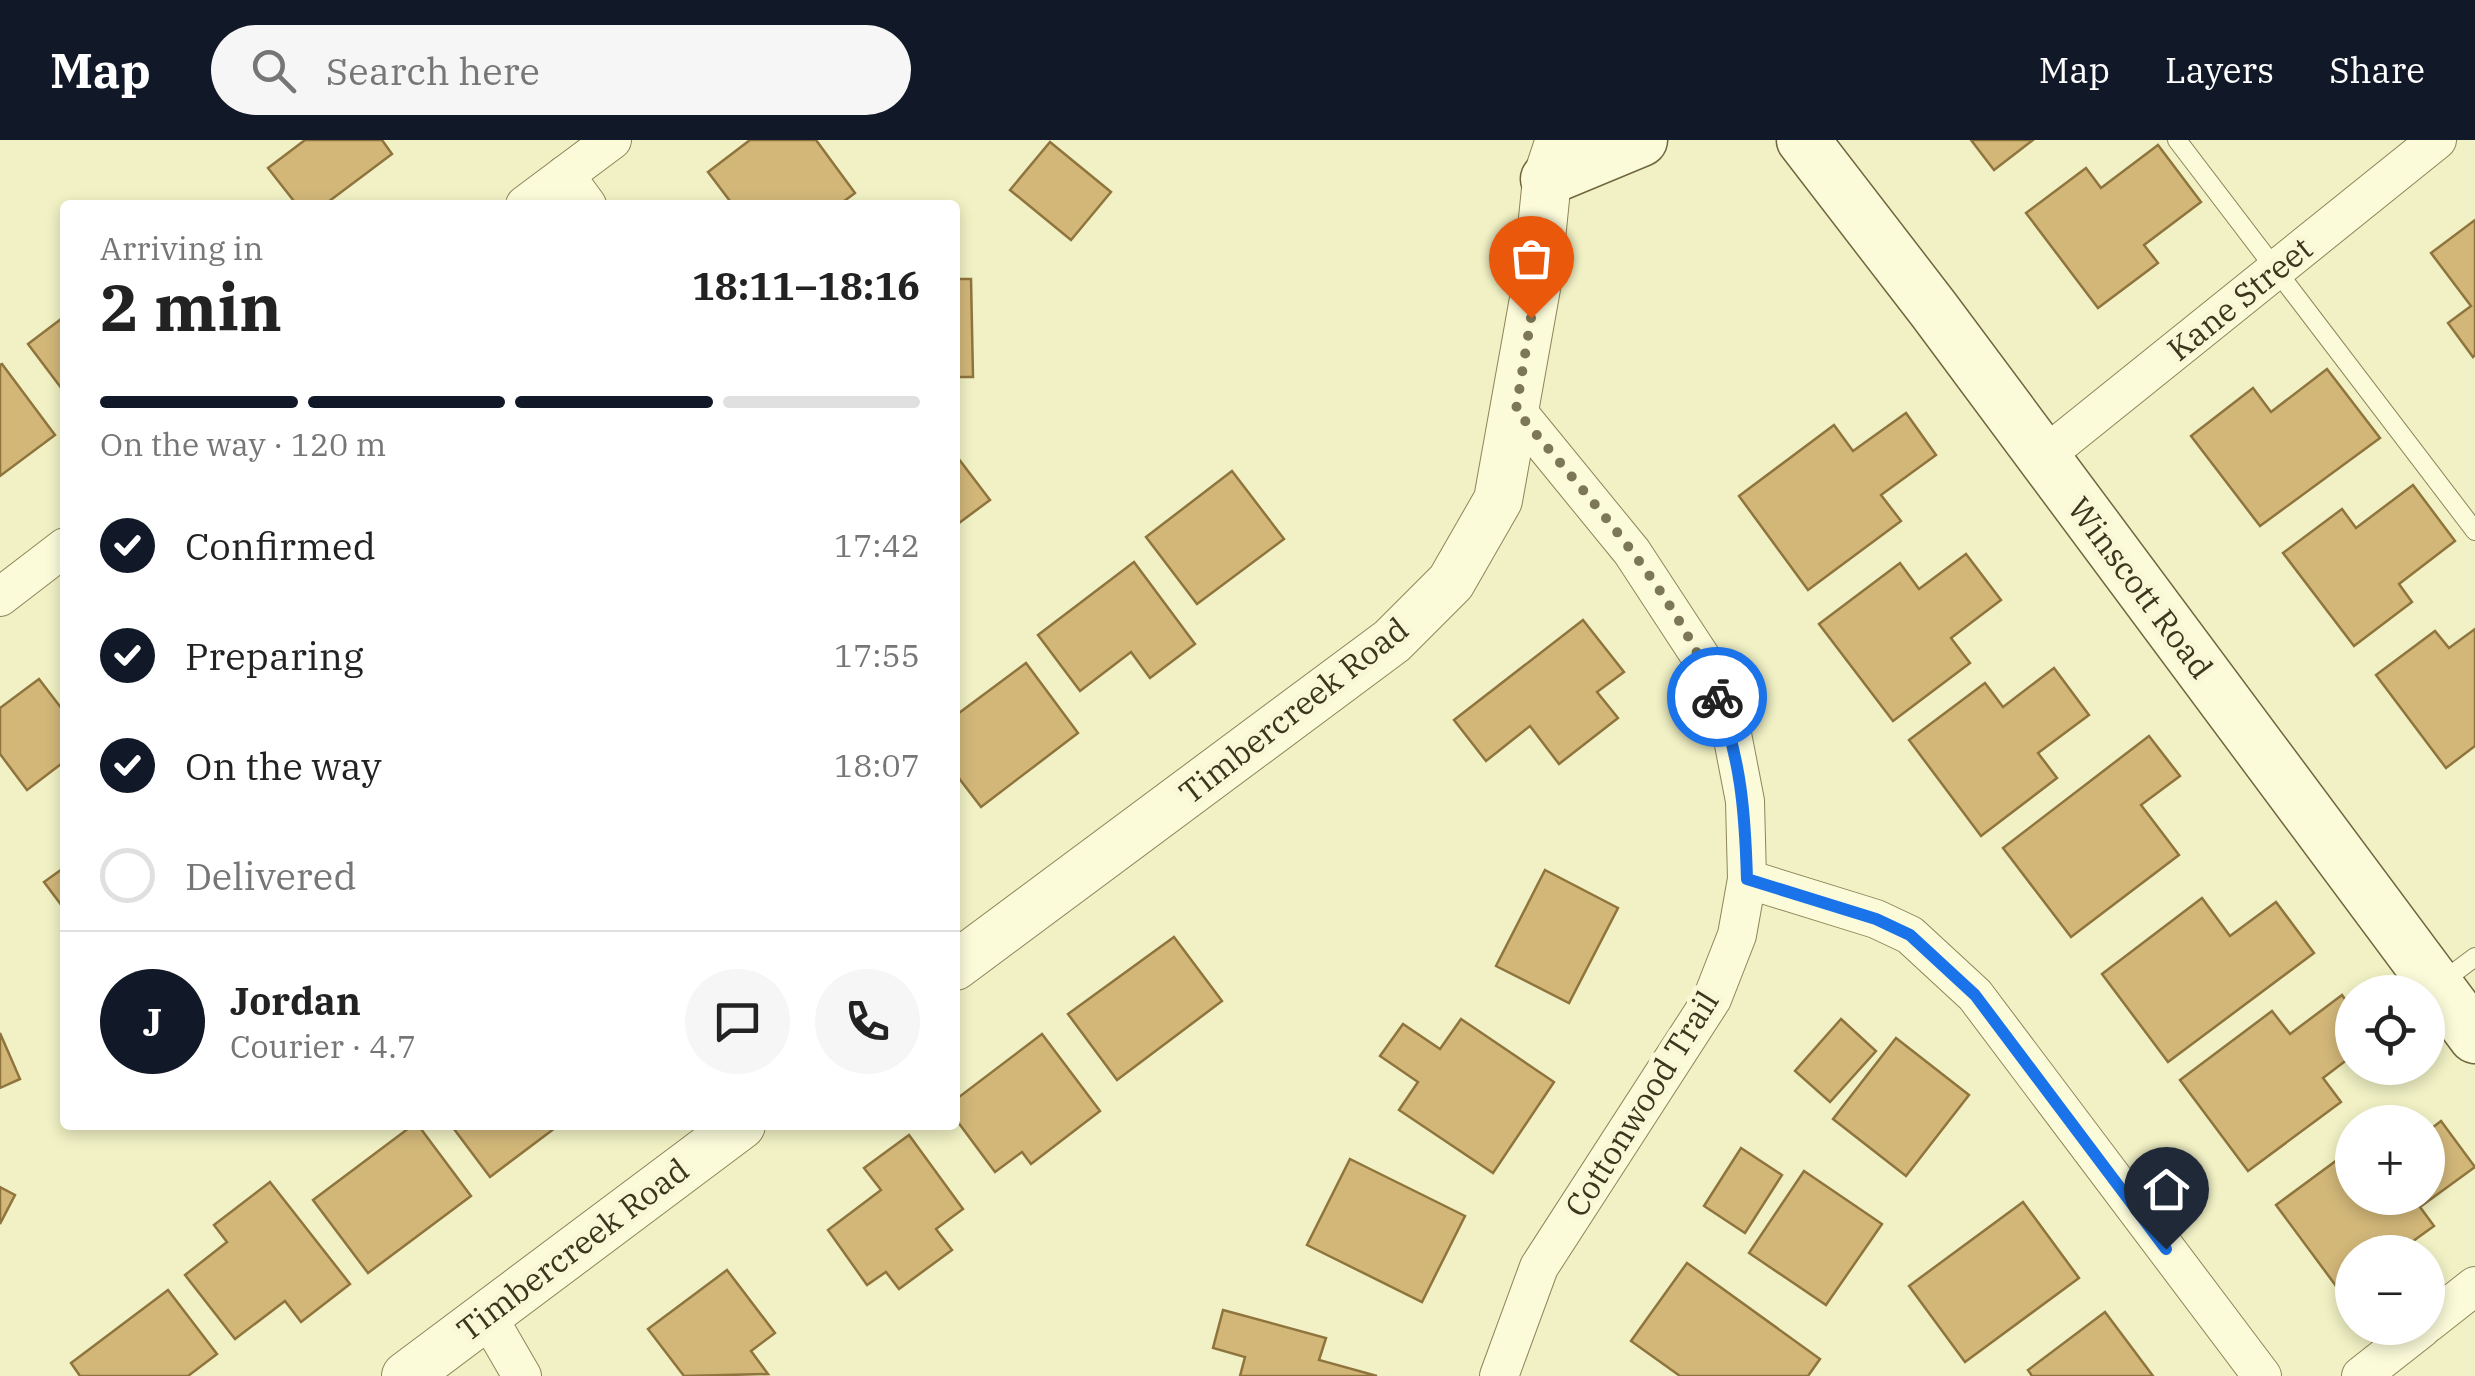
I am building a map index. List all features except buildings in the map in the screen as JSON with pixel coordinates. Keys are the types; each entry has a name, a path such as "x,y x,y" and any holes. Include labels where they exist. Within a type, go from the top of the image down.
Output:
{"main road":[{"path":"1553,160 1642,140"},
{"name":"Winscott Road","path":"1800,141 2043,457 2456,971 2475,1037"}],"street":[{"path":"542,200 576,190 612,140"},
{"name":"Kane Street","path":"2043,457 2438,140"},
{"name":"Timbercreek Road","path":"960,962 1404,630 1451,582 1498,500 1536,288 1553,160"},
{"name":"Cottonwood Trail","path":"1499,1376 1539,1267 1712,999 1738,935 1747,879 1745,801 1735,751 1702,660 1632,552 1516,410"},
{"path":"0,597 60,552"},
{"path":"1747,879 1876,919 1910,935 1975,995 2262,1376"},
{"name":"Timbercreek Road","path":"406,1376 734,1130"},
{"path":"2445,1310 2475,1286"},
{"path":"486,1314 522,1376"},
{"path":"2361,1376 2401,1345"}],"lane":[{"path":"2178,140 2475,531"}],"way so far":[{"path":"1531,318 1516,410 1632,552 1702,660 1717,697"}],"route":[{"path":"1717,697 1732,734 1745,801 1747,879 1876,919 1910,935 1975,995 2166,1249"}]}
